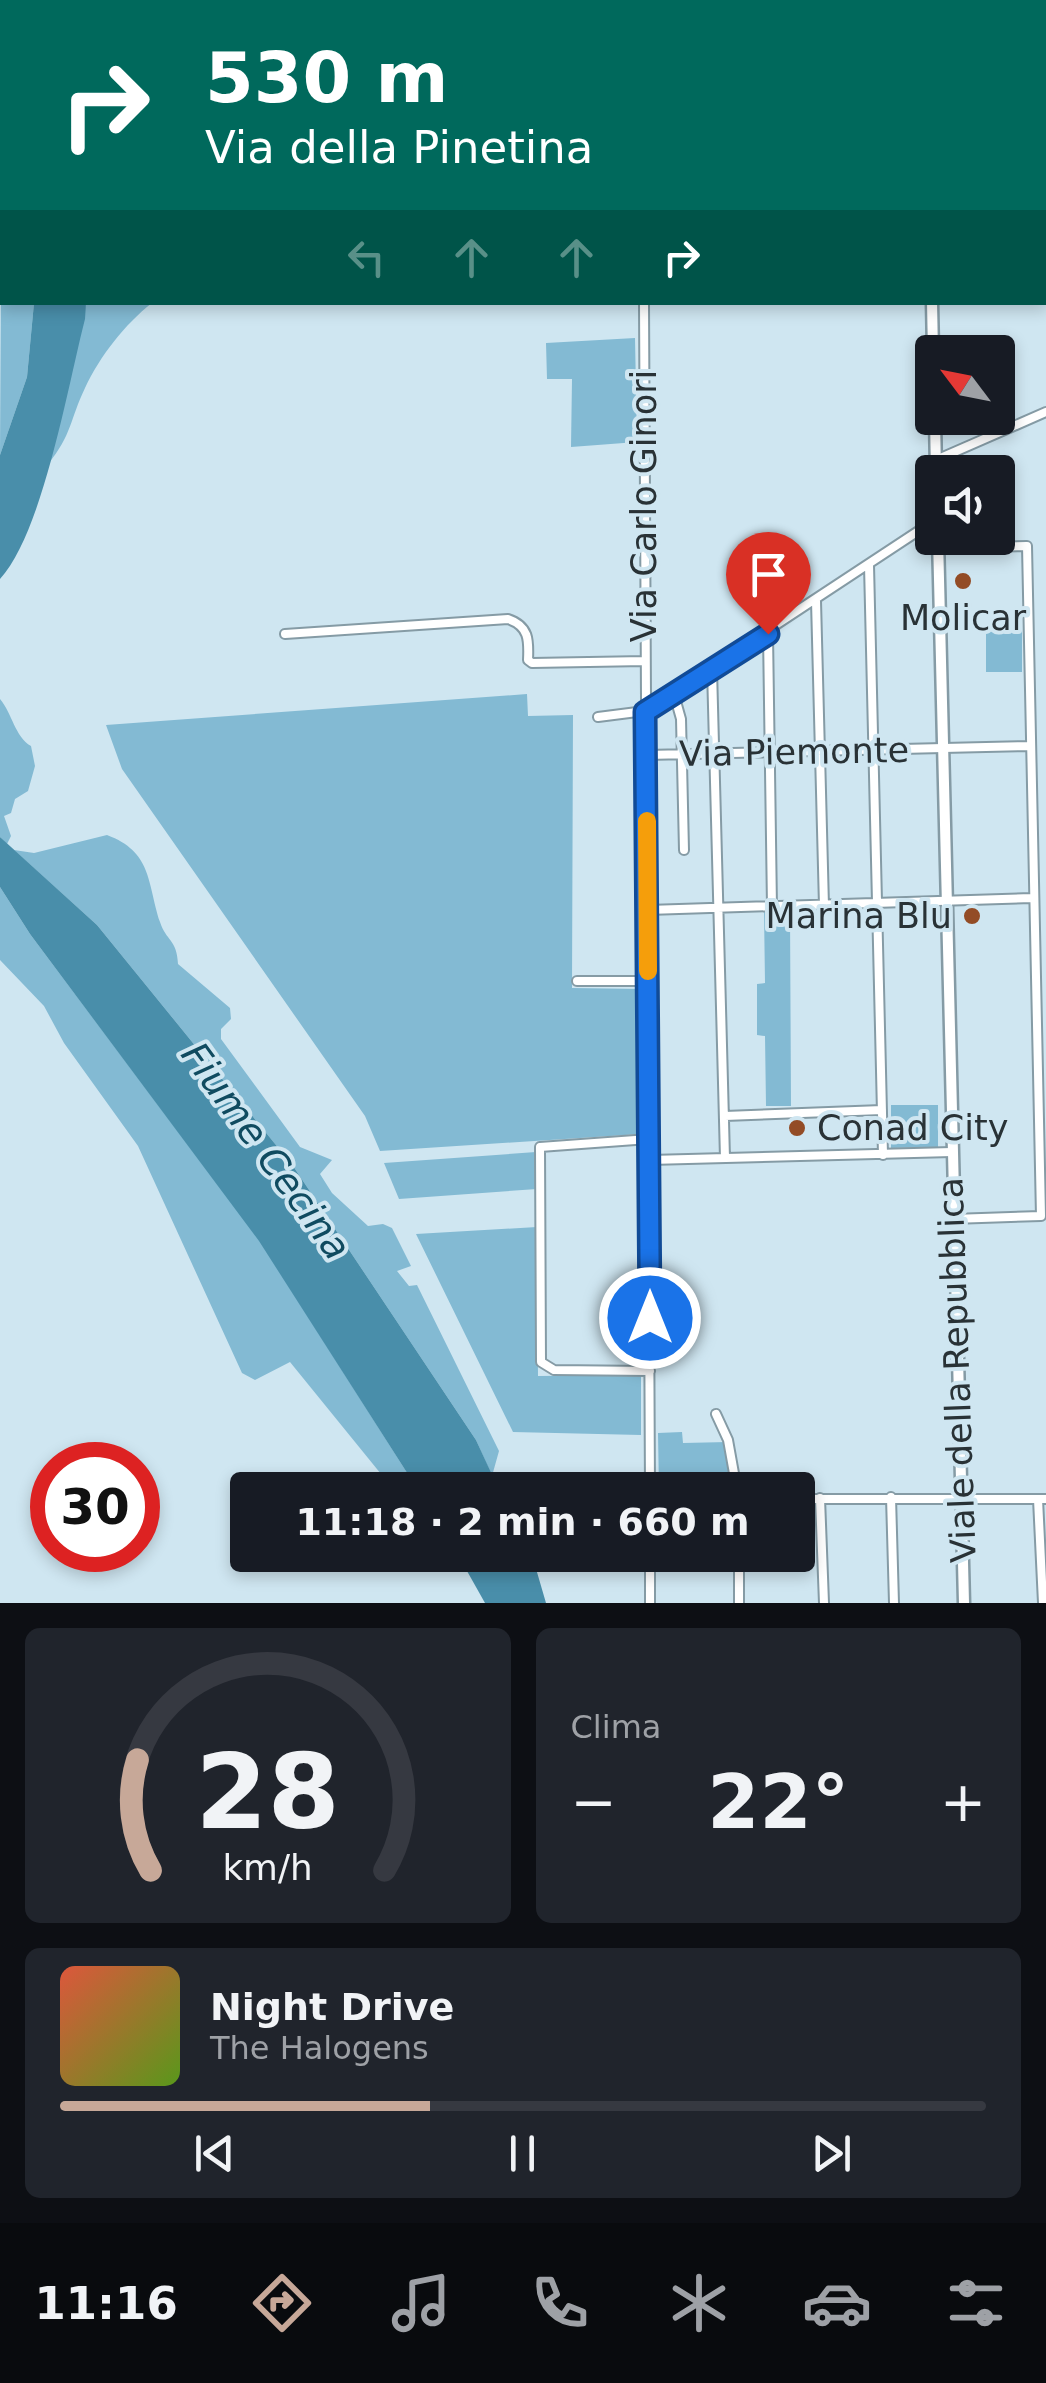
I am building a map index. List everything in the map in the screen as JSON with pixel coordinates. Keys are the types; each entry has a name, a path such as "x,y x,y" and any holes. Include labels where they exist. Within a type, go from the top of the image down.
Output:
{"street":[{"name":"Via Carlo Ginori","path":"644,305 650,1472"},
{"path":"932,305 933,335"},
{"path":"958,455 1046,412"},
{"path":"598,716 645,712 915,534"},
{"path":"952,1219 1040,1216 1027,546 1015,546"},
{"name":"Viale della Repubblica","path":"938,555 964,1603"},
{"path":"869,565 883,1155"},
{"path":"816,601 824,906"},
{"path":"285,634 508,619 520,623 529,638 528,660 532,663 645,661"},
{"path":"768,634 772,907"},
{"path":"712,669 725,1158"},
{"path":"674,694 682,755 684,850"},
{"name":"Via Piemonte","path":"647,755 1029,746"},
{"path":"648,910 1031,898"},
{"path":"577,981 648,981"},
{"path":"725,1116 882,1110"},
{"path":"649,1139 540,1147 541,1362 554,1370 650,1370"},
{"path":"650,1160 952,1152"},
{"path":"716,1414 728,1440 733,1472"},
{"path":"890,1497 894,1603"},
{"path":"815,1498 1042,1499 1043,1603"},
{"path":"820,1498 824,1603"},
{"path":"650,1572 650,1603"},
{"path":"739,1572 740,1603"}],"shaded area":[{"path":"1,305 34,305 27,377 0,455"},
{"path":"86,305 150,305 114,341 98,364 66,435 48,464"},
{"path":"635,338 637,442 571,447 572,379 547,379 546,343"},
{"path":"986,629 1022,629 1022,672 986,672"},
{"path":"527,694 528,716 573,715 572,988 642,989 640,1134 380,1151 365,1116 122,769 106,725"},
{"path":"0,699 21,737 31,746 35,766 28,791 15,799 11,813 4,816 11,836 7,844 0,837"},
{"path":"107,835 122,842 140,859 178,964 230,1008 231,1019 221,1029 221,1039 300,1147 332,1160 320,1174 332,1193 368,1226 383,1224 392,1228 411,1266 397,1271 409,1286 417,1285 499,1451 493,1472 476,1440 293,1166 97,925 14,850 34,853"},
{"path":"0,887 30,934 260,1241 407,1472 379,1472 290,1362 255,1380 242,1373 138,1146 64,1043 44,1006 0,960"},
{"path":"764,912 790,912 791,1106 766,1106 765,1036 757,1035 757,984 765,983"},
{"path":"891,1105 938,1105 938,1147 891,1148"},
{"path":"536,1152 537,1189 399,1199 384,1163"},
{"path":"537,1227 538,1376 641,1375 641,1435 513,1432 416,1234"},
{"path":"682,1432 683,1443 728,1442 729,1472 659,1472 658,1433"}],"water":[{"path":"34,305 86,305 62,418 41,493 29,528 0,579 0,455 27,377"},
{"name":"Fiume Cecina","path":"0,837 97,925 293,1166 476,1440 491,1472 407,1472 259,1241 30,934 0,887"},
{"path":"468,1572 537,1572 546,1603 485,1603"}],"slow traffic":[{"path":"647,821 648,971"}],"place":[{"name":"Molicar","path":"963,581"},
{"name":"Marina Blu","path":"972,916"},
{"name":"Conad City","path":"797,1128"}],"route":[{"path":"650,1318 645,712 768,634"}]}
